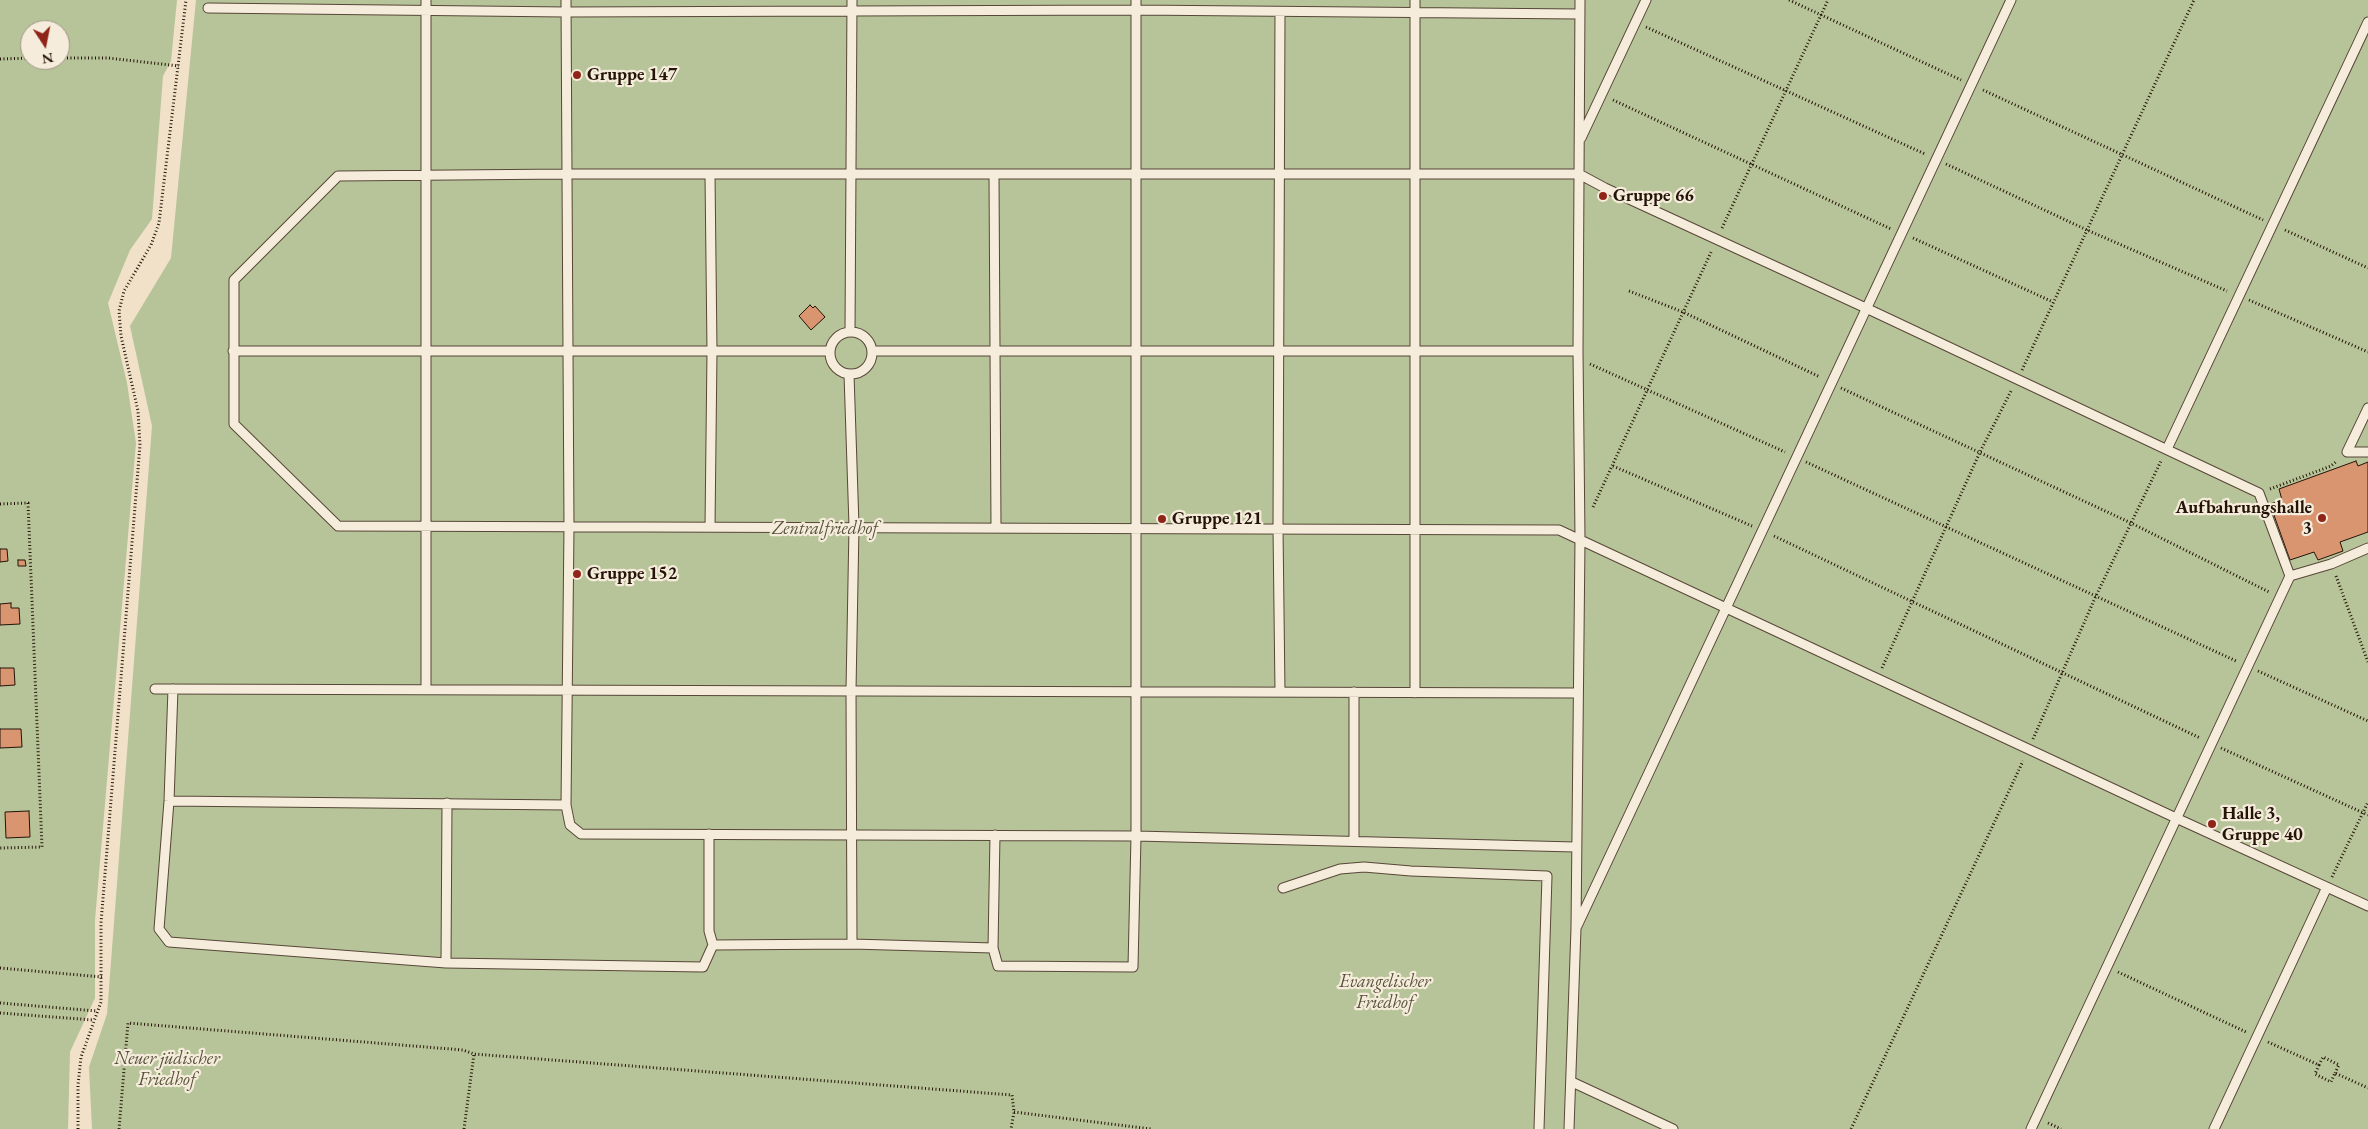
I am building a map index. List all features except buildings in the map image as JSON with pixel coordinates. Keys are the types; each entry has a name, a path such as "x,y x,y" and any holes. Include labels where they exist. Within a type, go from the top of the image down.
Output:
{"lane":[{"path":"426,0 426,690"},
{"path":"566,0 569,527 566,804 570,825 581,834 1136,836 1576,847"},
{"path":"850,332 852,0"},
{"path":"995,835 993,948 998,966 1133,967 1136,836 1137,528 1136,0"},
{"path":"1415,0 1413,528 1415,692"},
{"path":"1569,1129 1576,928 1580,539 1578,355 1580,0"},
{"path":"1580,141 1646,0"},
{"path":"1576,928 1868,309 2011,0"},
{"path":"208,8 566,12 1136,10 1579,14"},
{"path":"1280,12 1281,174 1278,528 1280,692"},
{"path":"2167,449 2368,22"},
{"path":"2031,1129 2106,966 2176,818 2247,666 2290,576 2259,493 2167,449 1605,188 1579,174 567,174 338,176 234,280 234,424 338,526 854,526 1559,530 1728,607 2028,749 2176,818 2368,906"},
{"path":"710,174 712,351 710,527"},
{"path":"994,174 996,527"},
{"path":"850,332 862,335 872,351 871,358 863,370 849,374 833,364 830,351 839,336 850,332"},
{"path":"233,351 830,351"},
{"path":"872,351 1414,351 1578,355"},
{"path":"849,374 854,526 851,690 852,944"},
{"path":"2368,408 2347,452 2368,452"},
{"path":"2290,576 2331,564 2368,548"},
{"path":"155,689 1578,693"},
{"path":"173,689 169,801 160,929 169,942 446,963 703,967 713,945 709,930 709,834"},
{"path":"1354,692 1354,841"},
{"path":"169,801 566,804"},
{"path":"446,963 447,803"},
{"path":"1283,888 1340,869 1364,867 1411,872 1547,876 1539,1129"},
{"path":"2214,1129 2327,887"},
{"path":"713,945 852,944 993,948"},
{"path":"1572,1082 1673,1129"}],"path":[{"path":"78,1129 78,1085 81,1057 101,1002 101,923 140,445 138,411 121,336 119,311 124,291 150,244 158,223 186,0"},
{"path":"1789,0 2368,268"},
{"path":"1592,509 1828,0"},
{"path":"1877,678 1980,452 2017,380 2194,0"},
{"path":"1635,22 1937,159 2087,230 2368,352"},
{"path":"0,58 20,58"},
{"path":"70,58 108,58 179,66"},
{"path":"1601,95 2053,302"},
{"path":"1630,290 1683,312 1832,384 2131,522 2280,598"},
{"path":"1578,355 1947,526 2096,598 2368,721"},
{"path":"1851,1129 2028,749 2131,522 2167,449"},
{"path":"2259,493 2331,466 2347,452"},
{"path":"1613,466 1763,531 2211,743 2368,815"},
{"path":"0,504 28,503 42,847 0,848"},
{"path":"2331,564 2368,662"},
{"path":"2327,887 2368,802"},
{"path":"2106,966 2319,1065"},
{"path":"0,968 102,977"},
{"path":"0,1003 97,1011"},
{"path":"0,1013 93,1020"},
{"path":"118,1129 128,1023 463,1050 474,1054 1012,1095 1014,1112 1011,1129"},
{"path":"464,1129 474,1054"},
{"path":"2323,1057 2339,1065 2335,1073 2331,1082 2315,1074 2323,1057"},
{"path":"2335,1073 2368,1088"},
{"path":"1014,1112 1151,1129"}],"green space":[{"path":"0,0 177,0 171,61 163,76 152,219 130,250 108,303 127,383 136,443 95,920 95,998 70,1052 68,1129 0,1129"},
{"name":"Zentralfriedhof","path":"196,0 2368,0 2368,1129 92,1129 89,1067 107,1014 152,426 130,326 171,258"}],"place":[{"name":"Gruppe 147","path":"577,75"},
{"name":"Gruppe 66","path":"1603,196"},
{"name":"Aufbahrungshalle 3","path":"2322,518"},
{"name":"Gruppe 121","path":"1162,519"},
{"name":"Gruppe 152","path":"577,574"},
{"name":"Halle 3, Gruppe 40","path":"2212,824"}],"park label":[{"name":"Evangelischer Friedhof","path":"1385,992"},
{"name":"Neuer jüdischer Friedhof","path":"167,1069"}]}
